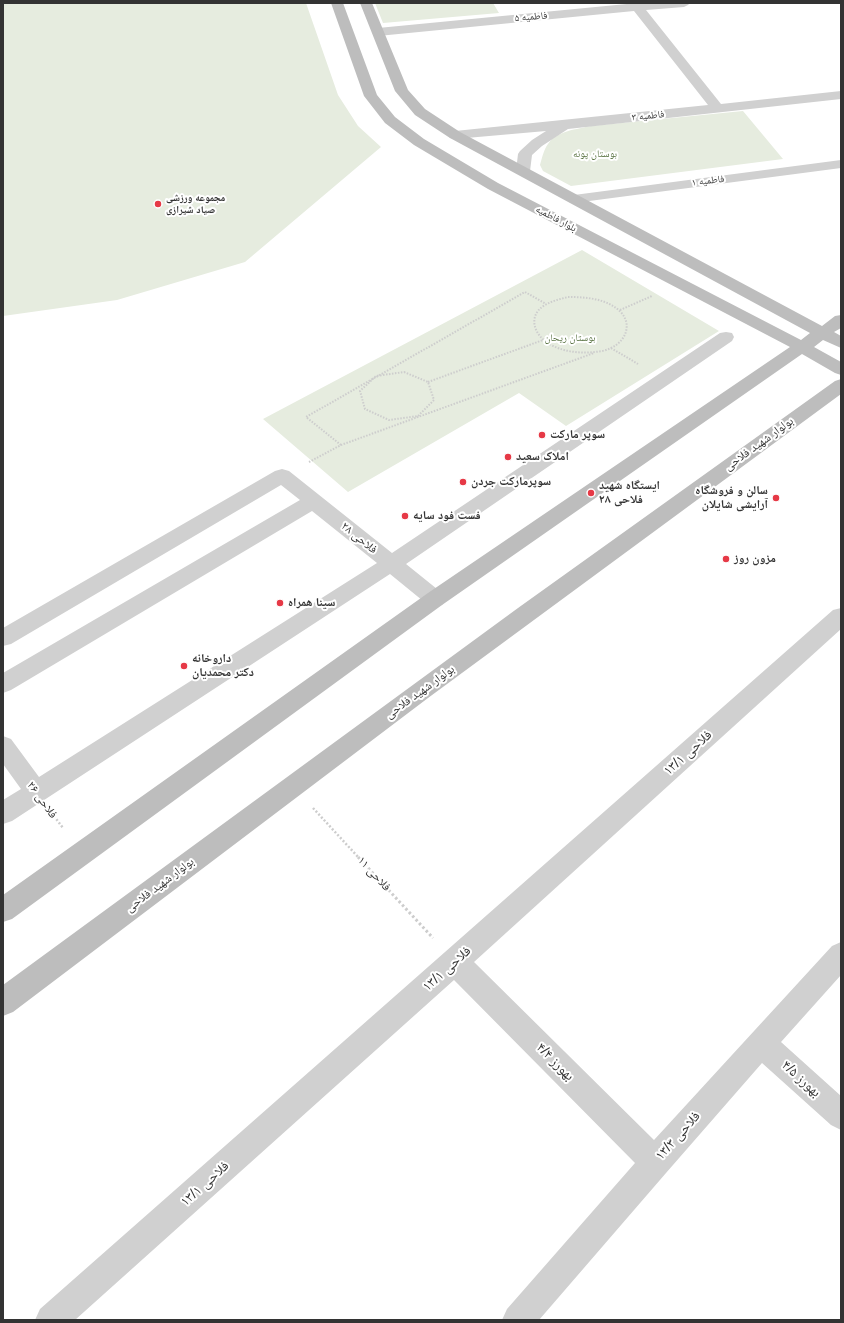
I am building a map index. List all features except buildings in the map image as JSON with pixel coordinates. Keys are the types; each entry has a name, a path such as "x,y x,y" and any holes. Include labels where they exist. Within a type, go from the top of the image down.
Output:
{"street":[{"name":"بلوار فاطمیه","path":"337,3 371,96 390,120 419,142 493,186 802,347 841,369"},
{"path":"366,3 402,91 420,112 454,135 841,343"},
{"name":"فاطمیه ۵","path":"378,32 684,3"},
{"path":"637,8 717,108"},
{"name":"فاطمیه ۳","path":"454,135 841,95"},
{"path":"523,171 525,154 537,143 566,124"},
{"name":"فاطمیه ۱","path":"574,199 841,164"},
{"path":"3,910 435,599 841,320"},
{"path":"3,813 391,564 726,337"},
{"name":"بولوار شهید فلاحی","path":"3,1002 292,786 689,494 841,385"},
{"path":"3,638 282,476"},
{"name":"فلاحی ۲۸","path":"282,476 435,599"},
{"path":"3,684 314,501"},
{"name":"فلاحی ۱۳/۱","path":"51,1320 455,962 841,616"},
{"name":"فلاحی ۲۶","path":"3,746 36,792"},
{"name":"فلاحی ۱۳/۳","path":"518,1320 655,1162 841,955"},
{"name":"بهورز ۴/۴","path":"455,962 655,1162"},
{"name":"بهورز ۴/۵","path":"761,1043 841,1115"}],"path":[{"path":"341,445 306,417 525,292 546,304"},
{"path":"282,476 341,445 418,416 611,348 622,340 628,330 626,319 620,310 604,301 586,297 568,296 552,300 540,308 534,318 535,329 543,340 557,348 569,351 594,353"},
{"path":"428,382 434,400 418,416 390,420 365,410 360,391 376,376 404,372 428,382 543,340"},
{"name":"فلاحی ۱۱","path":"292,786 455,962"},
{"name":"فلاحی ۲۶","path":"36,792 82,854"}],"green space":[{"name":"مجموعه ورزشی صیاد شیرازی","path":"3,3 306,3 338,95 358,126 381,147 245,262 117,300 3,316"},
{"path":"375,3 493,3 499,13 383,23"},
{"name":"بوستان پونه","path":"743,111 783,159 571,186 543,171 540,165 545,148 556,136 562,133 591,126"},
{"name":"بوستان ریحان","path":"582,250 719,331 566,426 519,393 348,492 263,419"}],"place":[{"name":"مجموعه ورزشی صیاد شیرازی","path":"158,204"},
{"name":"سوپر مارکت","path":"542,435"},
{"name":"املاک سعید","path":"508,457"},
{"name":"سوپرمارکت جردن","path":"463,482"},
{"name":"ایستگاه شهید فلاحی ۲۸","path":"591,493"},
{"name":"سالن و فروشگاه آرایشی شایلان","path":"776,498"},
{"name":"فست فود سایه","path":"405,516"},
{"name":"مزون روز","path":"726,559"},
{"name":"سینا همراه","path":"280,603"},
{"name":"داروخانه دکتر محمدیان","path":"184,666"}]}
